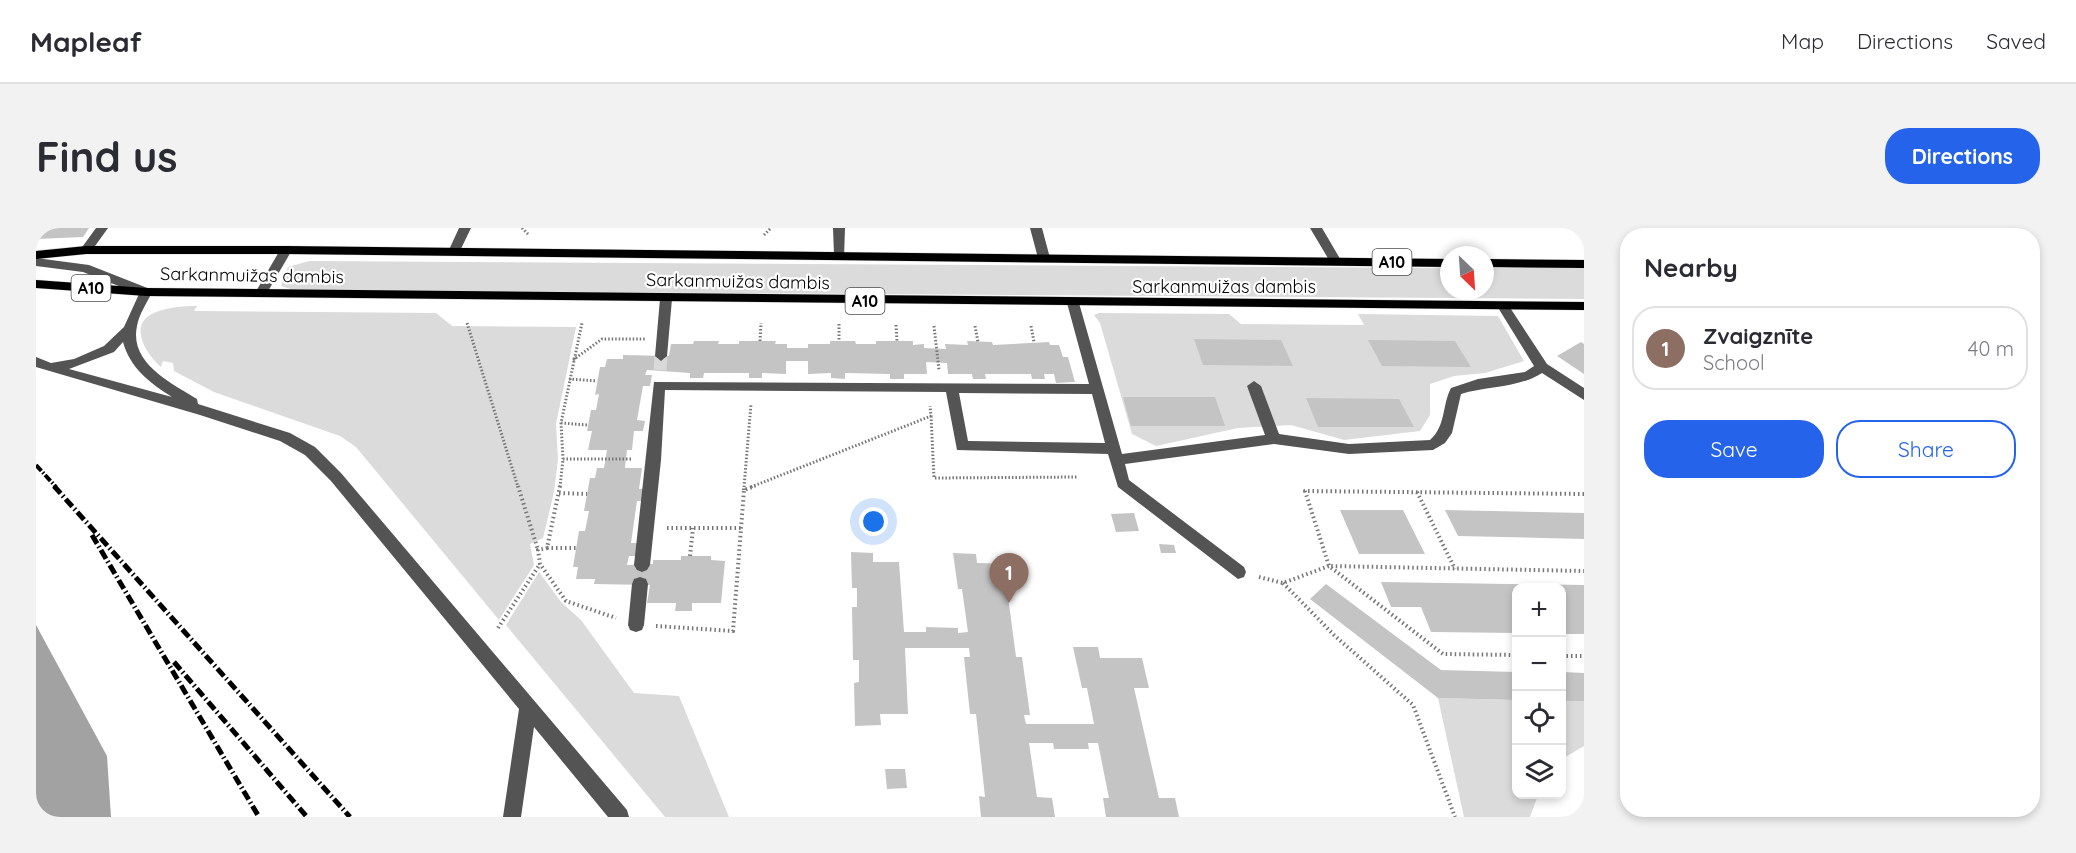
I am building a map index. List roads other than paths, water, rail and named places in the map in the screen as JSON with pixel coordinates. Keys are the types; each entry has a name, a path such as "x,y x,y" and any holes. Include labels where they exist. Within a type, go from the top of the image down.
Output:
{"main road":[{"name":"Sarkanmuižas dambis","path":"36,255 86,249 286,250 1440,263"},
{"path":"1494,263 1584,264"},
{"name":"Sarkanmuižas dambis","path":"36,284 146,292 1073,303 1584,306"}],"street":[{"path":"86,249 102,228"},
{"path":"454,252 465,228"},
{"path":"839,228 840,255"},
{"path":"1036,228 1044,258"},
{"path":"1316,228 1336,262"},
{"path":"261,293 286,250"},
{"path":"36,262 85,268 146,292 130,328 109,348 76,363 49,368"},
{"path":"642,565 654,460 666,298"},
{"path":"1073,303 1123,483 1238,572"},
{"path":"1503,306 1542,367 1584,395"},
{"path":"130,328 132,352 148,374 202,410"},
{"path":"36,362 49,368 202,410 285,437 310,451 336,477 620,817"},
{"path":"941,388 962,446 1115,455 1275,439 1349,449 1433,445 1444,438 1450,425 1451,401 1456,392 1478,384 1528,376 1542,367"},
{"path":"659,385 1096,389"},
{"path":"1254,386 1275,439"},
{"path":"636,625 640,584"},
{"path":"512,817 528,709"}],"tunnel":[{"path":"660,370 661,356"}],"railway":[{"path":"36,465 56,487"},
{"path":"54,486 350,817"},
{"path":"92,535 259,817"},
{"path":"174,662 307,817"}],"place":[{"name":"Zvaigznīte","path":"1009,603"}]}
